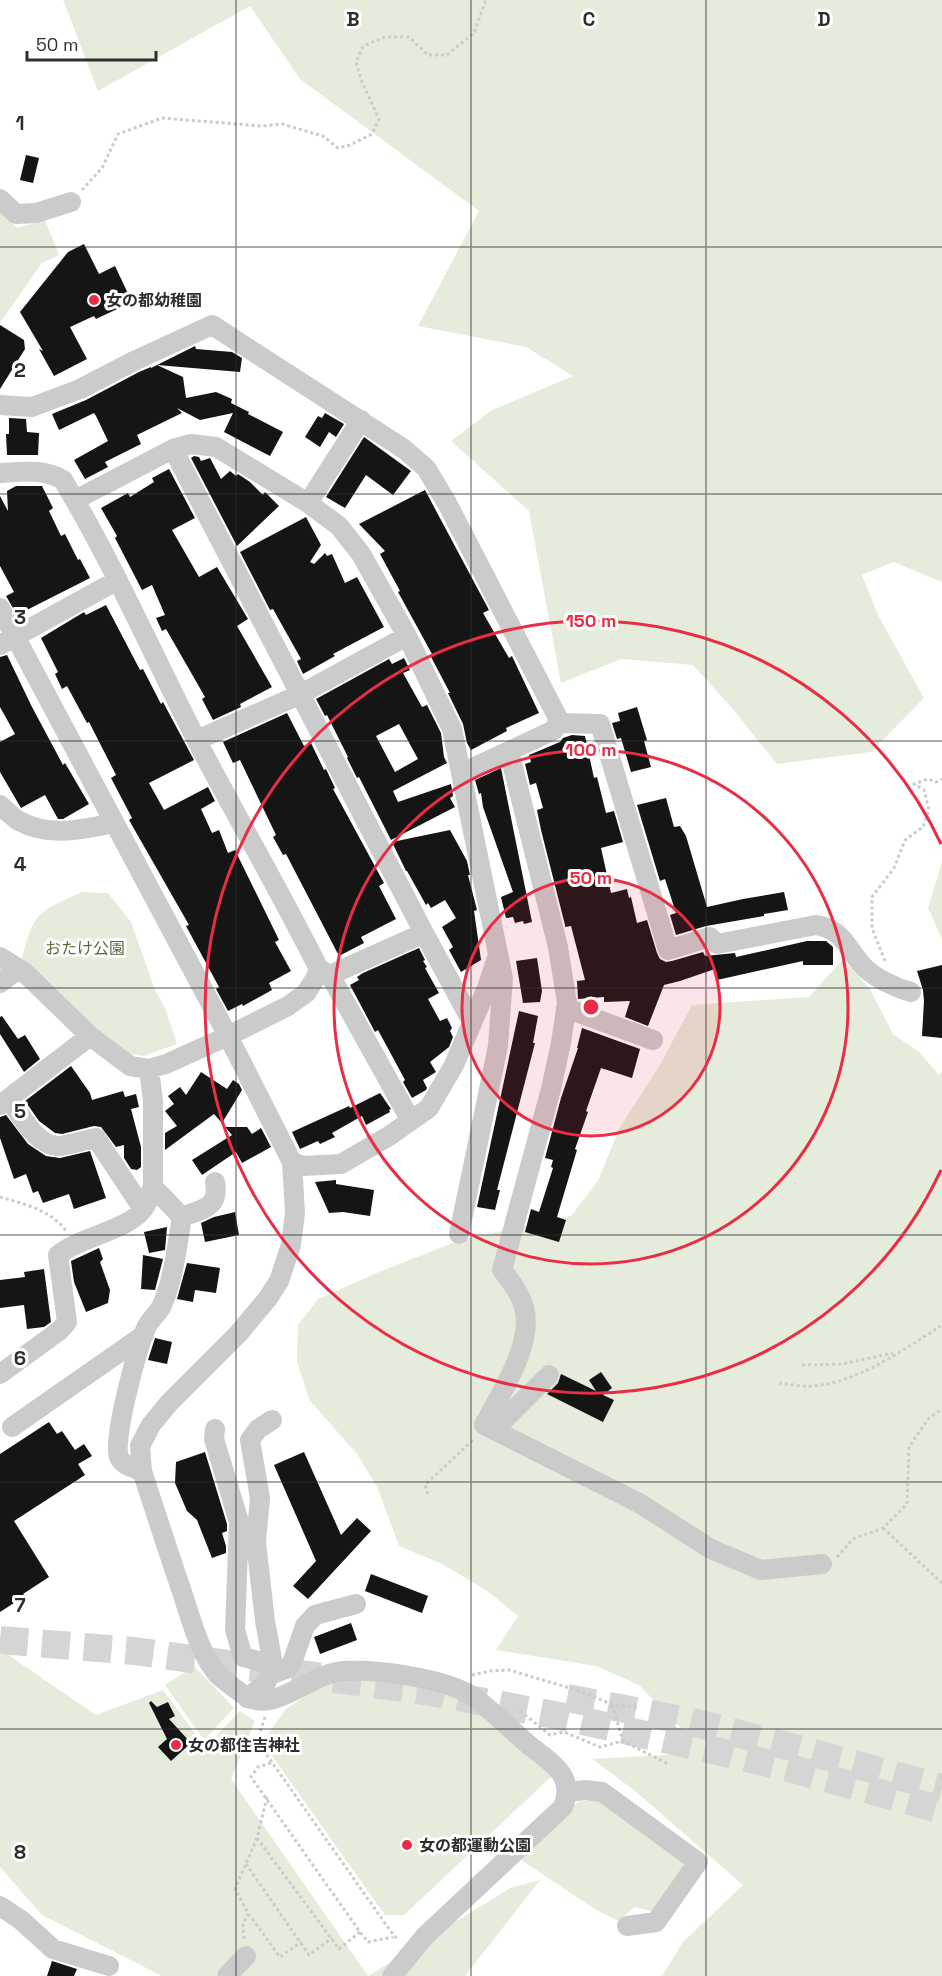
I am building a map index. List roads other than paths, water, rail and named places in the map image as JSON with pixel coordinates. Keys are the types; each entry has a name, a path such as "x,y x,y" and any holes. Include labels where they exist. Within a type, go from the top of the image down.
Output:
{"street":[{"path":"0,199 16,214 36,213 71,202"},
{"path":"0,405 32,407 80,389 212,325 404,448 426,468 447,503 559,720 554,730 462,773"},
{"path":"308,503 361,420"},
{"path":"75,500 173,449 191,444 216,447 308,503 339,526 361,554 407,636 452,729 503,978 498,1046 459,1234"},
{"path":"173,449 299,695 472,1022"},
{"path":"0,473 41,471 63,480 118,580 197,740 324,972 411,1121"},
{"path":"8,641 118,580"},
{"path":"0,608 8,641 113,823 228,1036 292,1162 295,1214 291,1245 279,1281 239,1333 169,1403 151,1425 140,1446 142,1471 196,1633 218,1675 247,1698 270,1701 310,1680 343,1671 425,1679 448,1685 471,1696 549,1761 564,1776 567,1786 578,1786 602,1792 698,1862 656,1922 627,1926"},
{"path":"197,740 299,695 407,636"},
{"path":"557,723 600,724 668,950 710,937 717,944 816,925 828,927 839,934 866,969 904,990"},
{"path":"509,751 558,947 567,1003 551,1089 502,1270 514,1286 524,1307 525,1330 519,1357 484,1425 639,1503 711,1549 761,1570 822,1564"},
{"path":"0,805 17,820 39,829 63,831 113,823"},
{"path":"0,957 24,972 90,1036 130,1066 149,1069 166,1064 228,1036 288,1006 306,993 315,979 324,972 424,933"},
{"path":"292,1162 303,1166 341,1164 364,1152 429,1108 454,1065 487,988 498,955"},
{"path":"0,983 18,969"},
{"path":"566,1008 653,1040"},
{"path":"90,1036 4,1102 47,1144 58,1146 96,1138 143,1209"},
{"path":"0,1374 53,1336 67,1322 58,1255 73,1245 135,1218 143,1209 153,1186 153,1101 149,1069"},
{"path":"182,1217 210,1205 216,1196 215,1182"},
{"path":"153,1186 182,1217"},
{"path":"142,1471 124,1464 120,1459 118,1451 121,1422 147,1325 162,1306 171,1278 182,1217"},
{"path":"12,1426 144,1335"},
{"path":"490,1428 549,1375"},
{"path":"247,1698 266,1683 271,1670 256,1542 260,1498 250,1440 258,1430 272,1420"},
{"path":"215,1430 214,1439 239,1522 235,1630 243,1657 271,1670 288,1668 292,1663 304,1626 315,1615 356,1604"},
{"path":"392,1976 425,1936 550,1820 578,1786"},
{"path":"0,1906 21,1920 53,1949 109,1966"},
{"path":"227,1976 246,1956"}],"tunnel":[{"path":"0,1640 134,1651 431,1692 565,1717 682,1743 789,1768 942,1810"},
{"path":"567,1698 688,1721 942,1788"}],"place":[{"name":"女の都幼稚園","path":"94,300"},
{"name":"女の都住吉神社","path":"176,1745"},
{"name":"女の都運動公園","path":"407,1845"}],"park label":[{"name":"おたけ公園","path":"85,948"}]}
